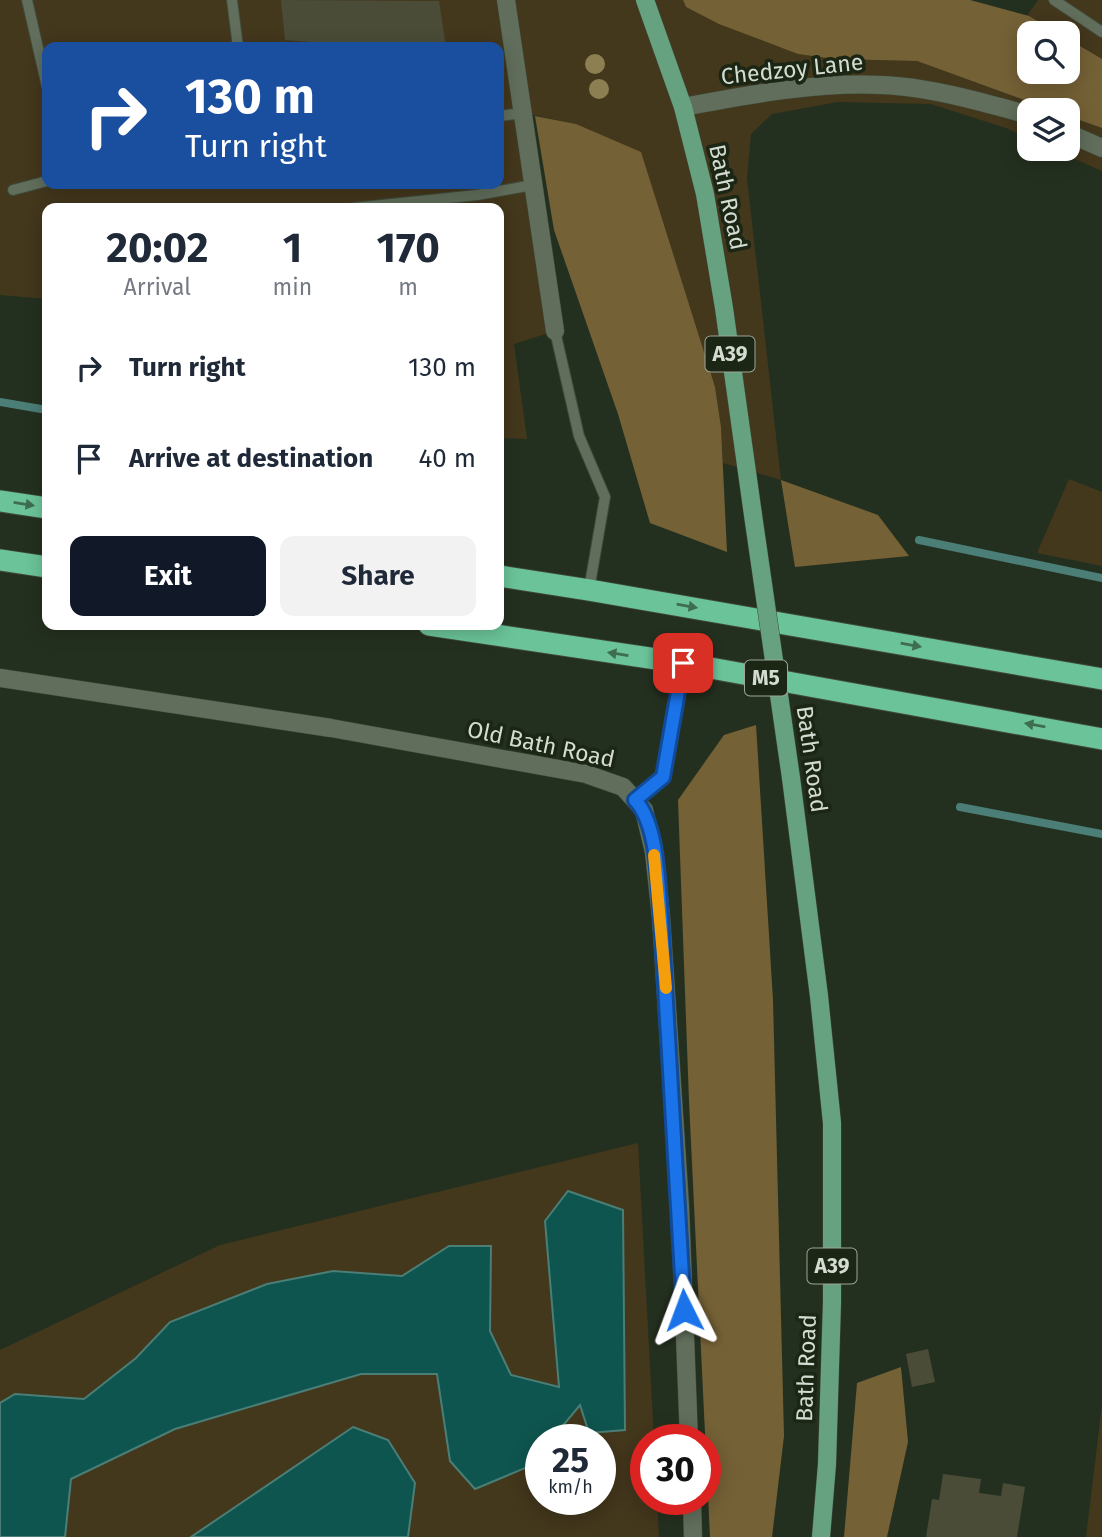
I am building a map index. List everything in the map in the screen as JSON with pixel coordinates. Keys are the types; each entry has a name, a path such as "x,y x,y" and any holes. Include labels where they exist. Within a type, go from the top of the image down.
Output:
{"highway":[{"path":"0,501 42,507"},
{"path":"0,560 42,566"},
{"path":"504,577 1102,679"},
{"name":"M5","path":"462,630 683,663 1102,739"}],"main road":[{"name":"Bath Road","path":"645,0 683,107 705,194 724,308 791,778 819,996 832,1123 832,1315 827,1464 821,1537"}],"street":[{"path":"506,0 555,331"},
{"name":"Chedzoy Lane","path":"683,107 764,92 831,85 883,85 944,93 1017,113"},
{"path":"1080,138 1102,148"},
{"name":"Old Bath Road","path":"0,678 331,728 586,774 623,787 635,800"},
{"path":"635,800 644,810 654,852 661,917 680,1206 688,1424"},
{"path":"692,1515 693,1537"}],"lane":[{"path":"27,0 42,65"},
{"path":"232,0 237,42"},
{"path":"1054,0 1102,32"},
{"path":"504,115 523,113"},
{"path":"13,190 42,182"},
{"path":"401,203 477,195 533,185"},
{"path":"555,331 579,436 605,497 589,590"},
{"path":"635,800 663,777 683,663"}],"shaded area":[{"path":"0,0 683,0 686,7 835,59 917,61 1019,98 1017,133 931,104 838,102 772,114 751,134 747,178 781,480 723,463 715,387 576,124 524,113 555,331 514,344 527,439 504,438 504,203 42,203 42,299 0,295"},
{"path":"683,0 970,0 1029,16 1038,21 1017,21 1017,84 1080,84 1080,46 1102,59 1102,128 1080,120 1080,98 1019,98 917,61 835,59 798,54 719,24 686,7"},
{"path":"1038,0 1102,0 1102,120 1080,110 1080,98 1054,98 1023,84 1080,84 1080,21 1023,21"},
{"path":"1017,30 1017,81 990,69"},
{"path":"535,116 576,124 641,152 715,387 721,427 727,552 650,523 618,414 554,230"},
{"path":"1080,120 1102,128 1102,171 1079,161"},
{"path":"1069,479 1102,492 1102,566 1037,553"},
{"path":"781,480 878,515 909,556 795,567"},
{"path":"756,725 773,1000 784,1436 772,1537 710,1537 709,1515 721,1515 721,1424 705,1424 678,800 724,735"},
{"path":"638,1143 653,1424 630,1424 630,1515 658,1515 659,1537 408,1537 415,1483 353,1428 191,1537 65,1537 71,1480 175,1429 361,1374 437,1374 450,1461 525,1466 525,1515 616,1515 616,1424 564,1424 580,1405 545,1222 559,1388 511,1375 490,1331 490,1246 449,1246 402,1276 333,1271 170,1322 136,1358 84,1399 15,1394 0,1403 0,1350 220,1245"},
{"path":"901,1367 908,1442 887,1537 844,1537 857,1383"},
{"path":"1102,1405 1102,1537 1086,1537"}],"water":[{"path":"568,1191 623,1210 625,1430 616,1431 616,1424 586,1424 580,1405 564,1424 525,1424 525,1468 475,1489 450,1461 437,1374 361,1374 175,1429 71,1479 65,1537 0,1537 0,1403 15,1394 84,1399 136,1358 170,1322 267,1284 333,1271 402,1276 449,1246 491,1246 490,1331 511,1375 559,1387 545,1221"},
{"path":"353,1427 388,1440 415,1483 408,1537 191,1537"}],"building":[{"path":"281,0 439,1 445,42 311,42 285,40"},
{"path":"928,1349 935,1382 912,1387 906,1354"},
{"path":"943,1474 981,1479 979,1493 1001,1496 1003,1483 1025,1487 1017,1537 926,1537 932,1499 939,1500"}],"waterway":[{"path":"0,402 42,409"},
{"path":"919,540 1102,578"},
{"path":"960,807 1102,834"}],"slow traffic":[{"path":"654,855 666,988"}],"route":[{"path":"683,663 663,777 635,800 644,810 654,852 661,917 684,1310"}]}
